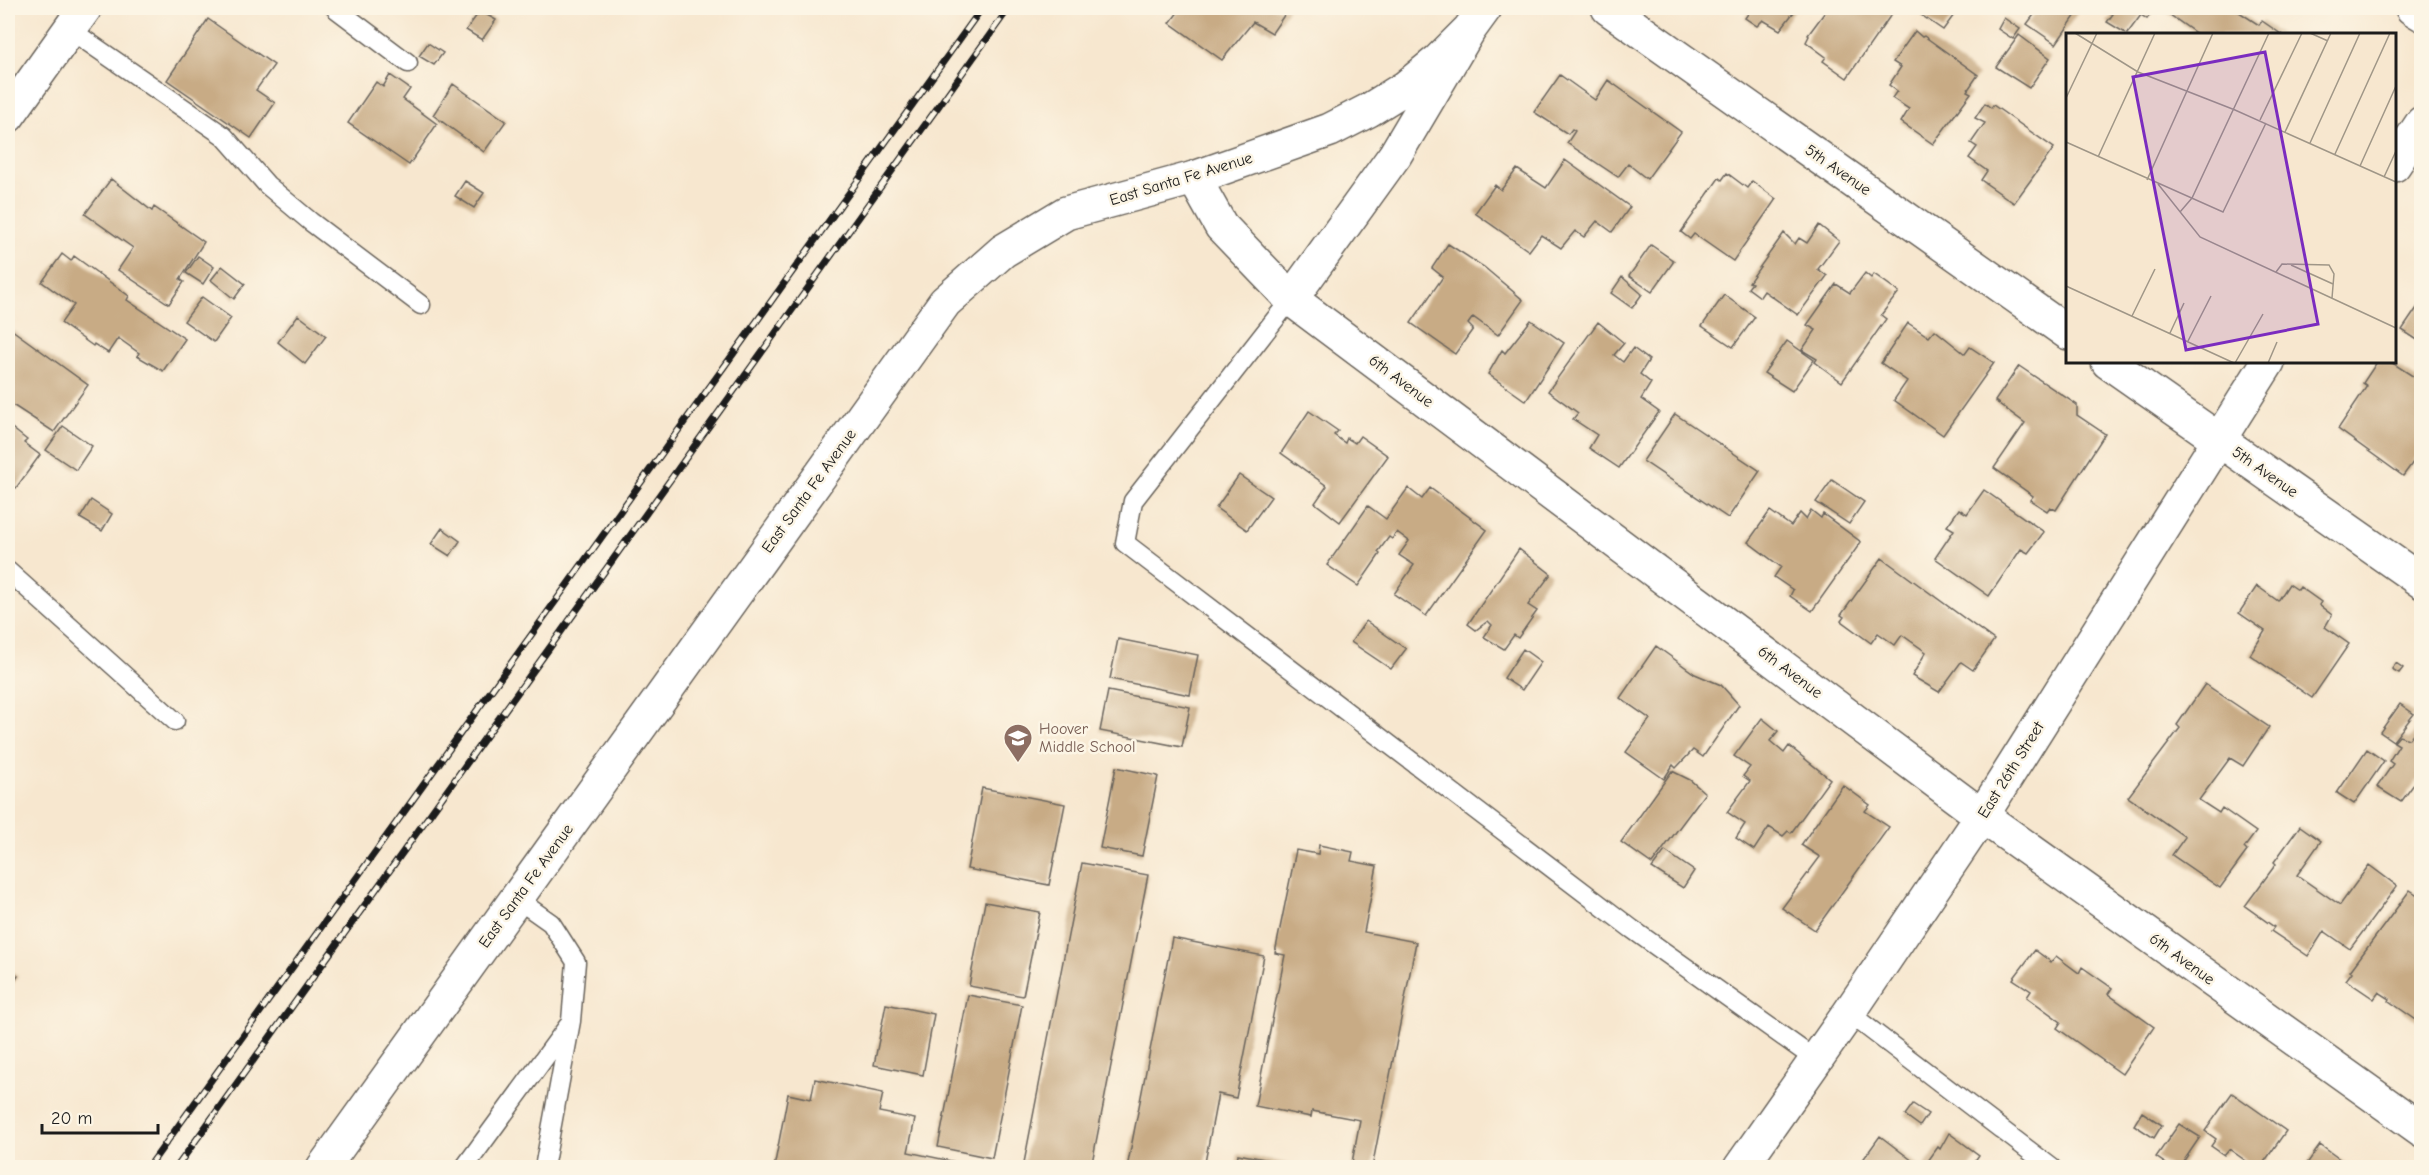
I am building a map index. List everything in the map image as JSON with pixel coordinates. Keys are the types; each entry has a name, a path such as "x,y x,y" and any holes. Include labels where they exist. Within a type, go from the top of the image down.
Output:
{"street":[{"name":"5th Avenue","path":"1608,8 2066,332"},
{"path":"2412,8 2421,14"},
{"path":"8,116 77,18"},
{"name":"East Santa Fe Avenue","path":"324,1167 945,302 1003,250 1066,213 1194,177 1330,130 1369,110 1406,87 1438,60 1477,19"},
{"name":"East Santa Fe Avenue","path":"1291,299 1395,155 1477,19"},
{"path":"2396,162 2421,123"},
{"name":"6th Avenue","path":"1194,177 1221,226 1291,299 1982,816 2421,1130"},
{"name":"5th Avenue","path":"2109,363 2421,582"},
{"name":"East 26th Street","path":"1740,1167 1849,1013 1982,816 2267,363"}],"lane":[{"path":"335,8 408,63"},
{"path":"77,18 224,136 267,185 311,222 421,305"},
{"path":"1291,299 1133,501 1125,543 1623,922 1816,1060"},
{"path":"8,571 175,721"},
{"path":"517,899 551,923 576,962 571,1021 544,1167"},
{"path":"1849,1013 2052,1167"},
{"path":"464,1167 571,1021"}],"building":[{"path":"373,8 388,8 383,14"},
{"path":"1181,8 1289,8 1272,33 1253,22 1222,60 1170,23"},
{"path":"1745,8 1797,8 1780,30 1763,20 1757,26 1745,18 1750,11"},
{"path":"1828,8 1888,8 1893,12 1847,78 1823,61 1826,57 1806,42 1808,35"},
{"path":"1911,8 1959,8 1943,30"},
{"path":"2039,8 2071,8 2078,12 2056,44 2027,24"},
{"path":"2103,8 2155,8 2147,19 2141,15 2128,33 2107,22 2113,14"},
{"path":"2169,8 2233,8 2259,25 2262,21 2280,33 2196,33 2166,12"},
{"path":"480,11 496,20 482,40 466,30"},
{"path":"2004,18 2020,29 2013,39 1998,29"},
{"path":"208,19 274,65 256,90 275,103 251,138 167,80"},
{"path":"1915,31 1978,75 1967,91 1971,93 1933,144 1901,122 1909,109 1892,98 1897,91 1889,85 1901,67 1893,62"},
{"path":"2019,35 2050,58 2029,88 1996,67"},
{"path":"428,43 443,53 434,65 419,56"},
{"path":"390,75 410,89 403,99 437,124 409,165 348,123 376,82 383,87"},
{"path":"1560,75 1595,100 1608,80 1681,132 1647,179 1628,164 1618,177 1567,143 1575,131 1572,129 1568,134 1534,112"},
{"path":"453,84 506,121 484,152 433,115"},
{"path":"1985,103 1991,108 1993,105 2054,148 2014,203 1981,180 1987,171 1969,158 1977,147 1971,143 1985,123 1975,118"},
{"path":"1565,160 1630,207 1612,232 1597,221 1584,237 1575,231 1561,248 1541,235 1529,251 1475,213 1495,185 1501,190 1517,169 1546,188"},
{"path":"1727,173 1747,188 1752,181 1776,199 1733,261 1694,234 1690,239 1681,232 1719,178 1722,180"},
{"path":"111,179 152,211 154,207 204,242 180,279 184,282 169,304 118,270 133,248 85,214"},
{"path":"465,181 484,193 474,208 455,196"},
{"path":"1819,225 1839,241 1818,269 1827,276 1798,315 1764,291 1760,297 1748,288 1752,283 1749,282 1784,233 1795,244 1799,238 1807,243"},
{"path":"1448,244 1484,267 1523,300 1498,335 1473,317 1468,324 1473,329 1455,354 1411,323 1443,277 1432,268"},
{"path":"1651,245 1674,261 1652,292 1629,276"},
{"path":"62,254 71,261 74,256 129,296 127,300 185,339 163,371 137,356 139,353 118,338 108,353 94,344 93,346 61,323 74,305 42,282"},
{"path":"198,256 214,267 203,284 186,273"},
{"path":"222,266 245,284 234,299 211,280"},
{"path":"1865,273 1871,278 1874,274 1899,292 1881,315 1886,319 1842,382 1815,362 1817,359 1802,350 1816,330 1807,325 1836,284 1850,293"},
{"path":"1622,277 1642,294 1632,308 1611,293"},
{"path":"1724,295 1755,317 1733,347 1702,326"},
{"path":"202,297 231,318 214,342 184,321"},
{"path":"2419,305 2422,306 2422,343 2402,330"},
{"path":"298,315 326,336 305,364 278,342"},
{"path":"1531,320 1564,343 1526,401 1488,374 1502,350 1505,353"},
{"path":"1598,322 1624,343 1614,355 1623,362 1633,348 1649,360 1640,374 1651,383 1641,399 1659,412 1619,468 1589,448 1597,435 1573,419 1578,413 1548,391"},
{"path":"1908,323 1929,337 1935,330 1965,354 1970,347 1994,363 1943,435 1894,400 1907,381 1881,363"},
{"path":"8,327 88,385 54,432 8,402"},
{"path":"1787,341 1814,360 1792,391 1764,373"},
{"path":"2376,363 2393,363 2422,382 2422,450 2403,476 2338,429 2367,386 2363,383"},
{"path":"2019,366 2077,405 2077,415 2105,434 2056,510 2050,507 2047,511 2030,500 2033,496 1994,468 2025,423 1995,401"},
{"path":"1309,411 1338,431 1334,435 1345,443 1347,438 1355,443 1360,436 1388,456 1340,522 1315,503 1327,486 1281,453"},
{"path":"1675,414 1760,471 1728,518 1643,461"},
{"path":"8,425 27,440 24,443 40,455 16,488 8,482"},
{"path":"63,426 92,446 76,470 46,450"},
{"path":"1239,475 1271,497 1247,530 1216,508"},
{"path":"1832,480 1864,502 1849,524 1816,502"},
{"path":"1408,488 1422,499 1430,488 1487,530 1426,616 1394,594 1414,565 1399,555 1409,541 1397,532 1392,539 1389,537 1378,552 1380,554 1358,586 1327,565 1368,506 1386,519"},
{"path":"1984,490 2044,532 2028,553 2021,549 1989,596 1935,558 1954,530 1947,526 1959,509 1967,514"},
{"path":"91,500 112,514 102,531 80,518"},
{"path":"1811,510 1821,518 1823,514 1861,542 1812,611 1790,596 1793,590 1774,577 1781,567 1748,542 1770,511 1791,526 1800,513 1806,519"},
{"path":"442,528 460,541 450,556 431,544"},
{"path":"1519,549 1551,574 1528,605 1537,611 1518,638 1514,635 1504,649 1484,637 1492,625 1488,621 1476,630 1468,624"},
{"path":"1882,558 1994,640 1973,670 1961,662 1939,692 1912,676 1926,652 1902,635 1895,645 1878,633 1871,643 1841,621 1844,617 1841,615"},
{"path":"2289,584 2298,590 2300,587 2321,602 2319,605 2332,615 2325,627 2349,644 2312,698 2250,655 2265,631 2239,613 2257,586 2278,601"},
{"path":"1366,621 1406,649 1391,669 1351,642"},
{"path":"1118,639 1198,655 1190,695 1110,679"},
{"path":"1656,646 1695,674 1721,685 1739,705 1703,757 1693,750 1676,768 1673,765 1664,779 1626,752 1650,719 1620,698"},
{"path":"1523,649 1541,662 1522,690 1504,678"},
{"path":"2396,663 2403,668 2399,673 2392,669"},
{"path":"2205,684 2269,727 2243,766 2230,758 2199,800 2219,813 2222,808 2256,832 2244,848 2247,851 2220,888 2172,855 2185,837 2128,797 2180,728 2177,725"},
{"path":"1108,691 1190,707 1182,747 1100,731"},
{"path":"2400,704 2414,714 2393,741 2380,732"},
{"path":"1762,718 1778,731 1770,741 1784,753 1789,746 1830,779 1791,833 1788,831 1783,836 1769,827 1754,850 1736,838 1745,824 1727,812 1750,781 1743,776 1750,767 1734,756"},
{"path":"2422,722 2422,783 2417,780 2401,802 2377,787 2393,764 2389,761 2399,745 2394,742 2399,736 2409,739"},
{"path":"2367,749 2384,761 2354,804 2337,793"},
{"path":"1116,767 1158,776 1142,856 1100,848"},
{"path":"1672,771 1690,780 1705,793 1652,864 1621,842"},
{"path":"1843,785 1870,805 1865,811 1889,827 1815,930 1782,908 1820,857 1801,845"},
{"path":"982,788 1065,804 1049,885 967,869"},
{"path":"2300,826 2321,841 2297,875 2340,905 2369,865 2397,886 2350,949 2324,931 2308,956 2271,931 2274,927 2245,906"},
{"path":"1319,845 1353,852 1351,861 1377,866 1364,932 1416,942 1372,1168 1351,1168 1360,1120 1312,1111 1311,1117 1255,1106 1285,955 1275,953 1296,850 1318,854"},
{"path":"1665,851 1694,871 1683,888 1652,868"},
{"path":"1082,863 1148,875 1091,1168 1023,1168"},
{"path":"2410,890 2422,898 2422,1024 2379,992 2374,999 2346,980 2352,972 2350,971"},
{"path":"985,902 1040,912 1023,996 969,986"},
{"path":"1172,938 1264,956 1236,1098 1218,1094 1204,1168 1127,1168"},
{"path":"2035,950 2051,962 2056,956 2079,973 2082,967 2112,988 2108,994 2154,1027 2122,1074 2057,1028 2061,1022 2027,997 2031,991 2013,979"},
{"path":"8,969 18,976 8,992"},
{"path":"968,995 1022,1005 992,1158 938,1147"},
{"path":"886,1004 934,1014 923,1075 874,1065"},
{"path":"815,1079 883,1093 879,1112 915,1119 908,1152 984,1168 774,1168 788,1094 811,1099"},
{"path":"2232,1093 2286,1131 2260,1168 2256,1168 2229,1149 2224,1155 2211,1146 2216,1139 2205,1131"},
{"path":"1913,1104 1928,1114 1920,1126 1905,1115"},
{"path":"2142,1112 2162,1125 2154,1138 2134,1125"},
{"path":"2179,1124 2200,1137 2179,1168 2172,1168 2156,1157"},
{"path":"1949,1133 1979,1155 1970,1168 1923,1168 1938,1147 1940,1149"},
{"path":"1880,1136 1922,1168 1857,1168"},
{"path":"2320,1145 2352,1168 2304,1168"},
{"path":"1238,1154 1301,1166 1301,1168 1236,1168"}],"railway":[{"path":"148,1168 982,8"},
{"path":"176,1168 1009,8"}],"place":[{"name":"Hoover Middle School","path":"1018,764"}]}
